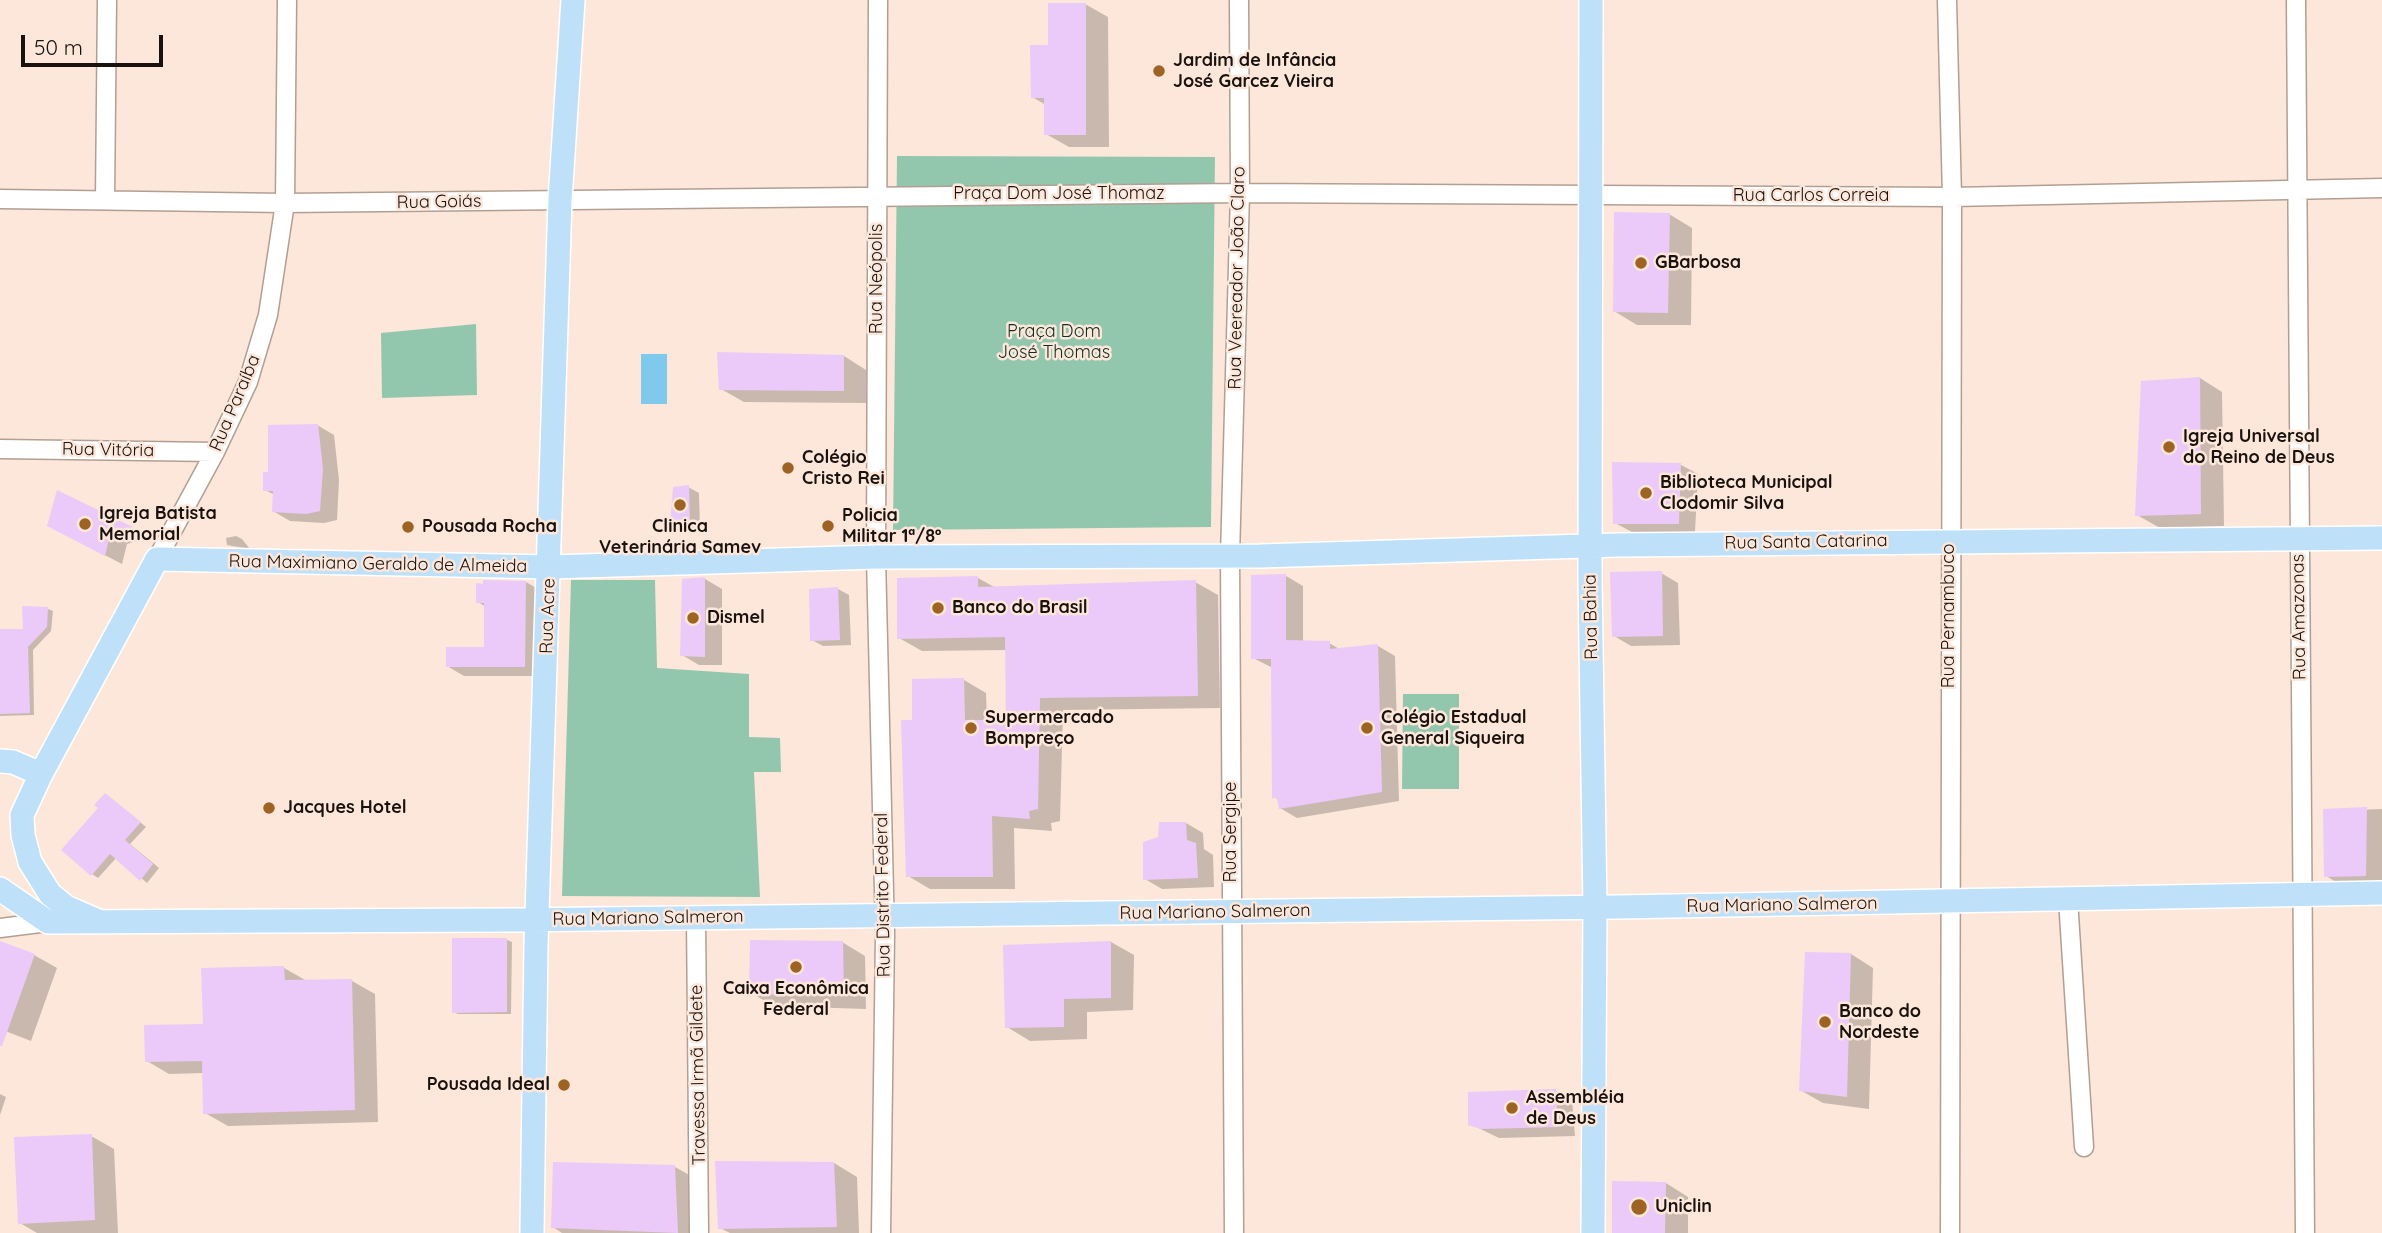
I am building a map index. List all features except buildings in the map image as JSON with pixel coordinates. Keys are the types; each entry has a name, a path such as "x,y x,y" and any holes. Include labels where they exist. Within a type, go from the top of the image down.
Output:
{"main road":[{"name":"Rua Acre","path":"532,1233 537,919 560,200 573,0"},
{"name":"Rua Bahia","path":"1591,0 1593,194 1590,545 1595,907 1593,1233"},
{"name":"Rua Santa Catarina","path":"1230,556 1590,545 2382,538"},
{"name":"Rua Maximiano Geraldo de Almeida","path":"157,559 550,567 876,557 1230,556"},
{"name":"Rua Paraíba","path":"96,920 66,907 50,894 30,862 23,835 22,815 41,774 157,559"},
{"path":"0,761 13,762 41,774"},
{"path":"0,889 10,899 48,922"},
{"name":"Rua Mariano Salmeron","path":"48,922 1232,912 2382,893"}],"street":[{"path":"105,201 107,0"},
{"name":"Rua Paraíba","path":"157,559 215,452 248,382 268,315 285,203 287,0"},
{"name":"Rua Neópolis","path":"876,557 878,0"},
{"name":"Rua Veereador João Claro","path":"1230,556 1240,193 1239,0"},
{"name":"Rua Pernambuco","path":"1947,0 1951,197 1950,1233"},
{"name":"Rua Amazonas","path":"2296,0 2305,1233"},
{"name":"Rua Carlos Correia","path":"1240,193 1951,197 2382,188"},
{"name":"Praça Dom José Thomaz","path":"877,195 1240,193"},
{"name":"Rua Goiás","path":"0,199 285,203 877,195"},
{"name":"Rua Vitória","path":"0,449 215,452"},
{"name":"Rua Sergipe","path":"1230,556 1234,1233"},
{"name":"Rua Distrito Federal","path":"876,557 884,915 881,1233"},
{"path":"2068,899 2084,1147"},
{"name":"Travessa Irmã Gildete","path":"696,917 699,1233"},
{"path":"0,928 48,922"}],"green space":[{"name":"Praça Dom José Thomas","path":"897,156 1215,157 1211,527 893,530"},
{"path":"476,324 477,395 382,398 381,333"},
{"path":"571,580 655,580 657,668 749,674 749,737 780,738 781,772 754,772 760,897 562,896"},
{"path":"1403,694 1459,694 1459,789 1402,789"}],"water":[{"path":"641,354 667,354 667,404 641,404"}],"place":[{"name":"Jardim de Infância José Garcez Vieira","path":"1159,71"},
{"name":"GBarbosa","path":"1641,263"},
{"name":"Igreja Universal do Reino de Deus","path":"2169,447"},
{"name":"Colégio Cristo Rei","path":"788,468"},
{"name":"Biblioteca Municipal Clodomir Silva","path":"1646,493"},
{"name":"Clinica Veterinária Samev","path":"680,505"},
{"name":"Igreja Batista Memorial","path":"85,524"},
{"name":"Policia Militar 1ª/8º","path":"828,526"},
{"name":"Pousada Rocha","path":"408,527"},
{"name":"Banco do Brasil","path":"938,608"},
{"name":"Dismel","path":"693,618"},
{"name":"Supermercado Bompreço","path":"971,728"},
{"name":"Colégio Estadual General Siqueira","path":"1367,728"},
{"name":"Jacques Hotel","path":"269,808"},
{"name":"Caixa Econômica Federal","path":"796,967"},
{"name":"Banco do Nordeste","path":"1825,1022"},
{"name":"Pousada Ideal","path":"564,1085"},
{"name":"Assembléia de Deus","path":"1512,1108"},
{"name":"Uniclin","path":"1639,1207"}]}
